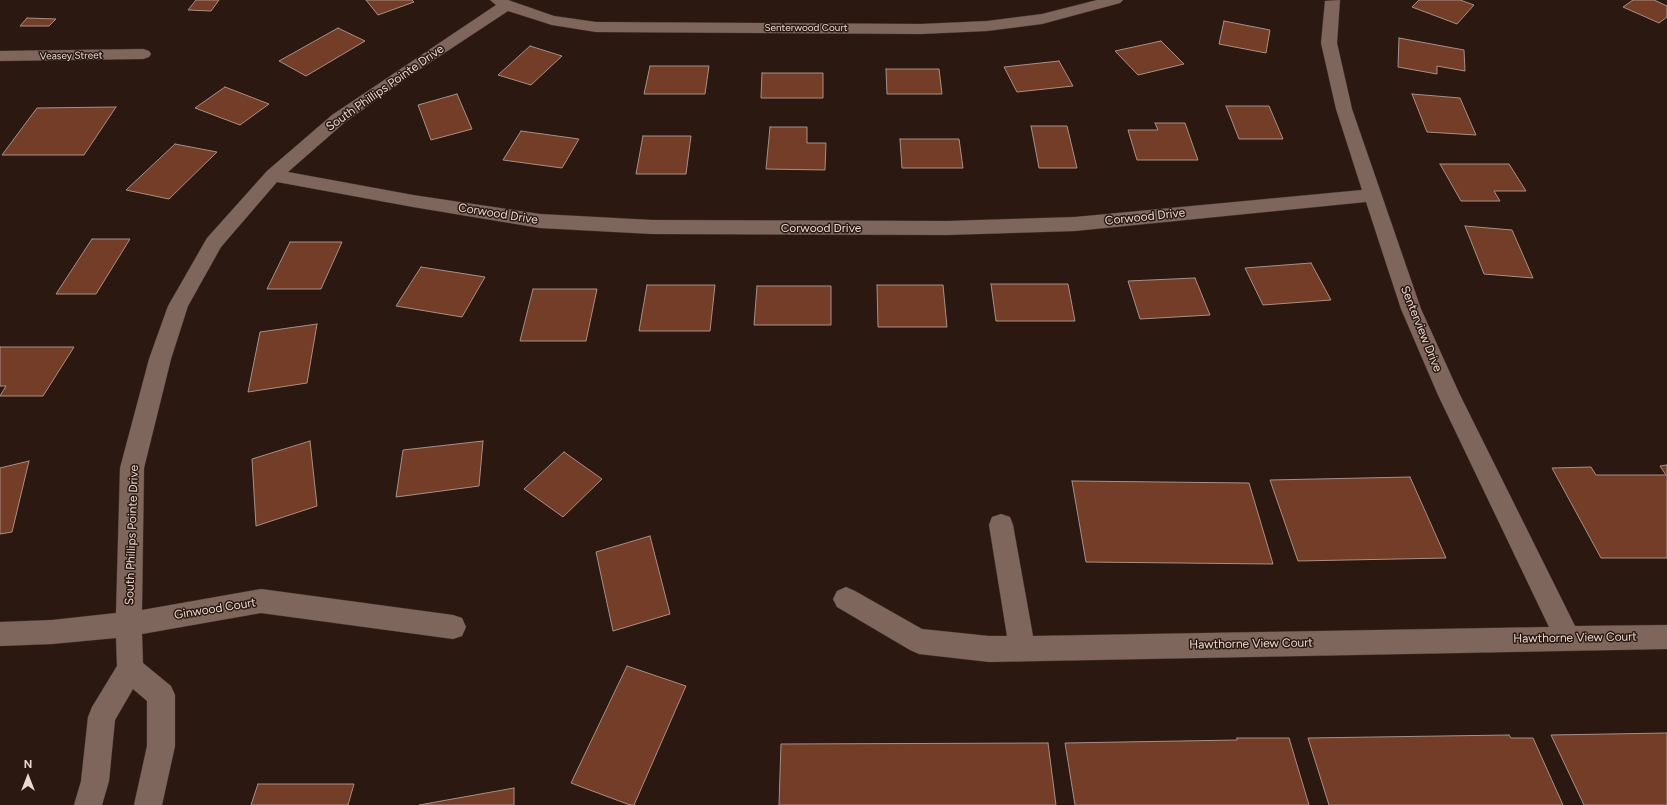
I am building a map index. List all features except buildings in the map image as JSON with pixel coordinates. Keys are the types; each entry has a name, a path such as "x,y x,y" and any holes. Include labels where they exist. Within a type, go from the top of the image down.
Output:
{"street":[{"name":"Senterwood Court","path":"502,2 552,20 596,27 921,29 986,26 1042,19 1115,0"},
{"name":"Senterview Drive","path":"1331,0 1329,43 1344,109 1411,309 1449,395 1568,638"},
{"name":"South Phillips Pointe Drive","path":"130,669 132,468 160,359 178,306 214,243 273,175 338,119 502,2"},
{"name":"Veasey Street","path":"0,56 143,54"},
{"name":"Corwood Drive","path":"273,175 413,201 540,221 652,227 939,228 1075,224 1372,195"},
{"path":"1001,525 1022,649"},
{"name":"Hawthorne View Court","path":"846,599 919,641 989,649 1667,637"},
{"name":"Ginwood Court","path":"0,634 52,632 130,624 261,601 454,627"},
{"path":"88,805 95,781 102,717 130,669 161,695 161,746 148,805"}]}
